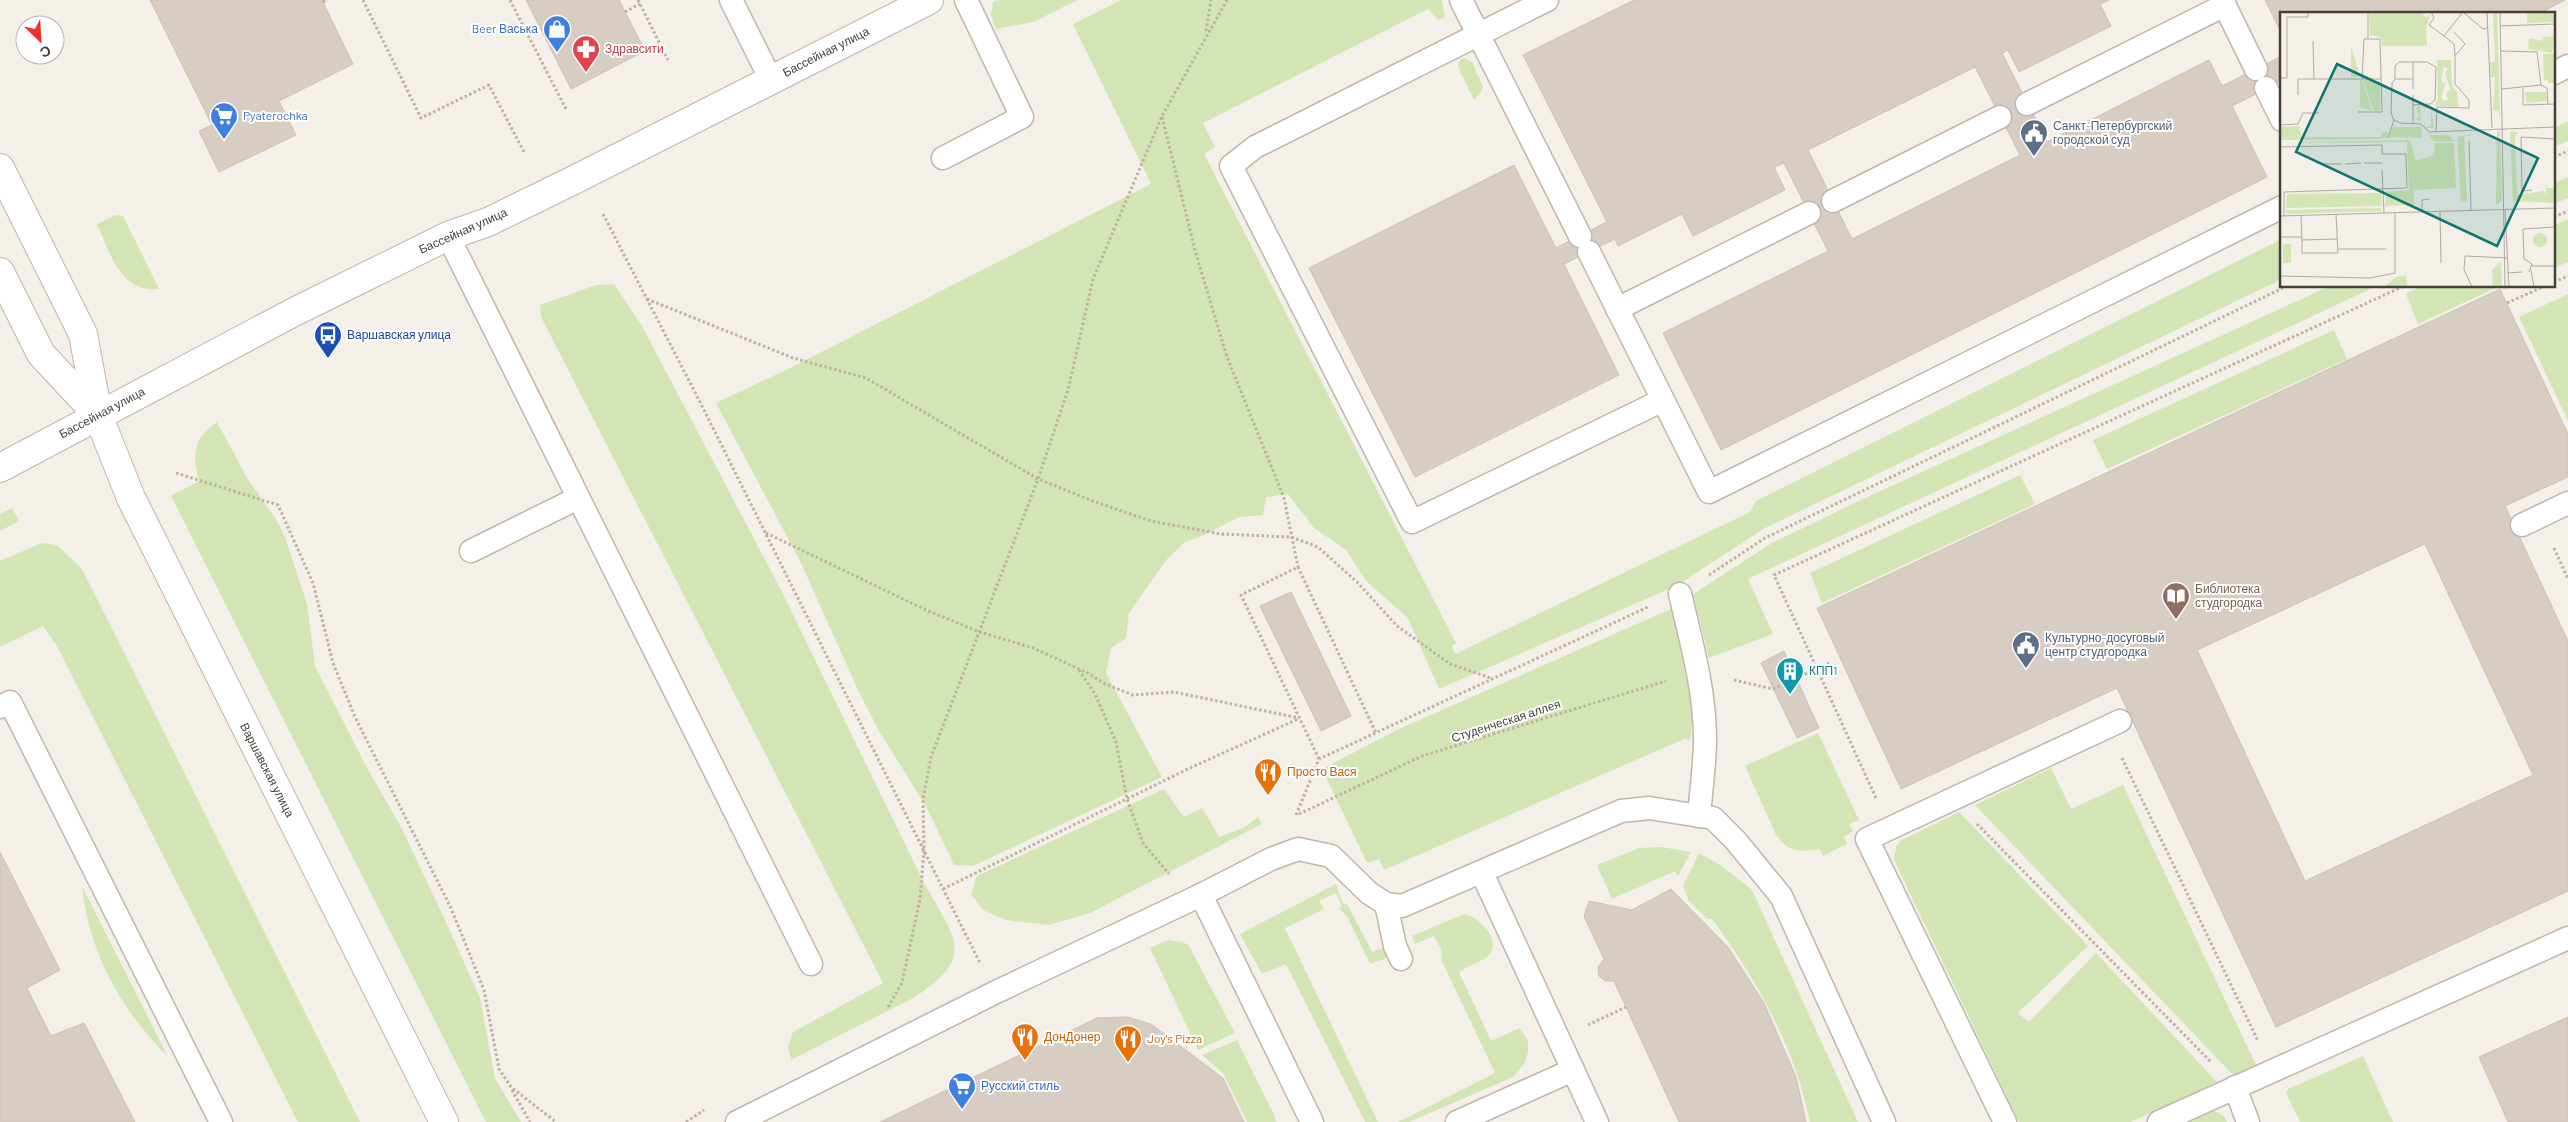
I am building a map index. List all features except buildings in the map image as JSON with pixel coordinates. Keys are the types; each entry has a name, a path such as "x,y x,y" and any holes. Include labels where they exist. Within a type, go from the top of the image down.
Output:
{"street":[{"name":"Бассейная улица","path":"0,468 196,362 448,236 488,222 929,0"},
{"name":"Варшавская улица","path":"0,168 83,334 98,416 131,498 444,1122"},
{"name":"Варшавская улица","path":"0,272 41,354 98,416"}],"lane":[{"path":"730,0 771,80"},
{"path":"943,158 1022,117 966,0"},
{"path":"1461,0 1709,492 2280,208"},
{"path":"1547,0 1256,147 1231,166 1412,522 1663,400"},
{"path":"2027,104 2223,3 2280,116"},
{"path":"2556,71 2568,66"},
{"path":"1833,201 2000,118"},
{"path":"1617,309 1809,213"},
{"path":"448,236 811,964"},
{"path":"471,551 578,498"},
{"path":"2522,525 2568,503"},
{"path":"1680,594 1698,671 1704,721 1705,739 1699,816"},
{"path":"0,708 10,702 221,1122"},
{"path":"2005,1122 1866,839 2120,720"},
{"path":"737,1122 996,992 1201,895 1271,859 1298,849 1331,856 1370,893 1386,904 1402,906 1621,811 1650,808 1713,818 1736,841 1781,896 1884,1122"},
{"path":"1482,872 1597,1122"},
{"path":"1201,895 1312,1122"},
{"path":"1386,904 1395,946 1401,959"},
{"path":"2159,1122 2568,938"},
{"path":"1457,1122 1573,1070"},
{"path":"2235,1087 2248,1122"}],"path":[{"path":"323,2 328,0"},
{"path":"363,0 421,118 489,85 524,152"},
{"path":"510,0 567,111"},
{"path":"1206,34 1211,0"},
{"path":"885,1014 902,983 920,899 924,850 923,799 931,757 1038,480 1068,390 1093,279 1162,116 1206,34 1227,0"},
{"path":"625,12 639,2 668,60"},
{"path":"1162,116 1196,254 1227,357 1284,498 1298,567 1376,732"},
{"path":"2556,156 2568,151"},
{"path":"2556,216 2568,211"},
{"path":"603,214 766,533 996,992"},
{"path":"2556,281 2568,276"},
{"path":"1298,814 1319,759 1491,678 1680,594 1765,538 2283,288"},
{"path":"1890,828 1774,575 2400,288"},
{"path":"2507,304 2542,288"},
{"path":"647,299 793,358 866,378 1038,480 1093,502 1151,521 1221,534 1291,537 1318,547 1335,561 1397,626 1450,664 1491,678"},
{"path":"176,473 278,505 313,583 333,663 355,717 451,908 484,990 499,1069 530,1122"},
{"path":"766,533 878,589 980,632 1033,648 1079,669 1105,684 1133,695 1174,692 1299,718"},
{"path":"1298,567 1241,594 1319,759"},
{"path":"1725,677 1773,689 1829,663"},
{"path":"1079,669 1095,694 1116,742 1127,799 1143,843 1172,878"},
{"name":"Студенческая аллея","path":"1289,819 1422,756 1673,678"},
{"path":"943,889 1299,718"},
{"path":"2120,720 2121,757 2272,1070"},
{"path":"1952,798 2235,1087"},
{"path":"1580,1028 1626,1007"},
{"path":"511,1087 556,1122"},
{"path":"686,1122 712,1106"}],"green space":[{"path":"997,0 1077,0 1033,22 996,29 991,15 993,2"},
{"path":"1121,0 1442,0 1445,17 1438,20 1428,9 1203,123 1215,147 1204,154 1456,643 1452,646 1455,654 1750,512 1756,501 2280,240 2280,280 1765,528 1676,586 1439,689 1408,618 1367,582 1346,550 1314,528 1288,494 1266,497 1263,515 1239,517 1200,537 1185,542 1167,559 1129,613 1126,638 1111,648 1106,673 1162,777 973,866 954,865 927,808 879,731 858,690 801,563 716,403 790,368 1151,184 1073,24"},
{"path":"1464,58 1472,62 1483,87 1480,94 1474,100 1458,67 1460,59"},
{"path":"2568,121 2568,141 2556,146 2556,127"},
{"path":"2568,177 2568,198 2556,203 2556,182"},
{"path":"116,215 123,216 159,289 146,289 135,285 118,269 97,224"},
{"path":"2568,219 2568,262 2556,267 2556,224"},
{"path":"614,284 642,326 781,590 926,887 946,921 955,947 953,959 946,970 934,983 915,997 791,1060 788,1047 793,1032 883,983 541,317 540,305 596,285"},
{"path":"2326,288 2373,288 1748,579 1773,634 1709,658 1693,594 1772,543 1865,498"},
{"path":"2418,288 2496,288 2418,324 2406,294"},
{"path":"2568,294 2568,421 2519,317"},
{"path":"2334,330 2347,359 2107,469 2093,440"},
{"path":"217,422 247,478 276,519 285,537 307,604 315,666 367,768 401,827 446,922 480,998 495,1078 521,1122 486,1122 171,496 199,481 195,463 196,448 203,435"},
{"path":"2020,475 2035,504 1822,603 1810,573"},
{"path":"12,508 19,521 0,531 0,514"},
{"path":"42,543 57,545 82,569 360,1122 298,1122 57,646 43,626 0,647 0,561"},
{"path":"1673,608 1693,714 1690,740 1684,739 1384,870 1379,859 1367,863 1322,769 1397,730"},
{"path":"1818,733 1859,820 1849,824 1853,831 1844,837 1847,844 1823,856 1820,849 1795,850 1781,841 1776,835 1745,766"},
{"path":"2051,768 2071,809 2123,785 2257,1067 2242,1076 2233,1075 1975,805"},
{"path":"1164,789 1184,817 1202,808 1219,837 1243,828 1258,817 1262,824 1090,913 1049,925 1006,920 983,910 971,894 977,876"},
{"path":"1959,812 2088,946 2018,1013 2029,1022 2096,953 2217,1082 2131,1122 2019,1122 1894,860 1896,847 1900,841"},
{"path":"1661,847 1691,852 1678,876 1675,871 1612,899 1597,865 1639,848"},
{"path":"1699,853 1722,866 1752,890 1858,1122 1810,1122 1803,1094 1784,1041 1759,991 1712,919 1708,919 1689,901 1683,886"},
{"path":"1336,884 1343,904 1347,904 1372,952 1386,947 1387,958 1370,964 1348,918 1339,908 1342,907 1336,893 1319,901 1324,909 1285,928 1378,1122 1365,1122 1286,964 1262,974 1240,934"},
{"path":"82,886 168,1057 136,1020 110,979 92,934"},
{"path":"1464,914 1476,920 1488,931 1493,944 1492,951 1487,957 1459,972 1491,1041 1520,1028 1528,1041 1528,1052 1524,1064 1513,1077 1409,1122 1398,1122 1495,1073 1441,959 1442,951 1434,936 1415,944 1412,936"},
{"path":"1168,940 1183,942 1189,946 1235,1033 1198,1050 1150,948"},
{"path":"1237,1040 1276,1122 1247,1122 1223,1073 1202,1055"},
{"path":"2363,1056 2393,1122 2300,1122 2286,1093 2288,1089"},
{"path":"2213,1110 2224,1116 2227,1122 2188,1122"}],"place":[{"name":"Beer Васька","path":"557,53"},
{"name":"Здравсити","path":"586,73"},
{"name":"Pyaterochka","path":"224,140"},
{"name":"Санкт-Петербургский городской суд","path":"2034,157"},
{"name":"Варшавская улица","path":"328,359"},
{"name":"Библиотека студгородка","path":"2176,620"},
{"name":"Культурно-досуговый центр студгородка","path":"2026,669"},
{"name":"КПП1","path":"1790,695"},
{"name":"Просто Вася","path":"1268,796"},
{"name":"ДонДонер","path":"1025,1061"},
{"name":"Joy's Pizza","path":"1128,1063"},
{"name":"Русский стиль","path":"962,1110"}]}
